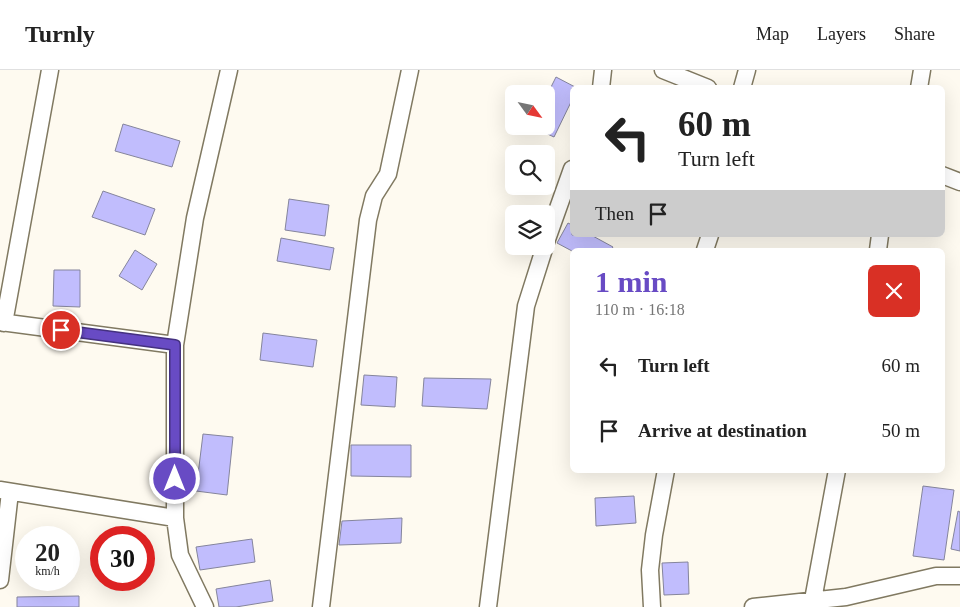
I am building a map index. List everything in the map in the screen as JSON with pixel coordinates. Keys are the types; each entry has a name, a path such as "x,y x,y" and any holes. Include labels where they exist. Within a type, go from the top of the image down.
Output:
{"street":[{"path":"50,70 2,323 175,345"},
{"path":"205,607 180,555 175,518 175,345 195,218 229,70"},
{"path":"321,607 368,220 374,196 388,174 410,70"},
{"path":"601,85 603,70"},
{"path":"663,70 700,85"},
{"path":"743,85 746,70"},
{"path":"919,85 922,70"},
{"path":"555,217 570,175"},
{"path":"945,176 960,182"},
{"path":"488,607 526,306 542,255"},
{"path":"652,607 651,562 666,473"},
{"path":"812,600 836,473"},
{"path":"0,580 5,491 175,518"},
{"path":"754,607 812,600 846,602 936,576 960,576"}],"building":[{"path":"556,77 571,85 570,104 555,135 555,85 552,85"},
{"path":"123,124 180,141 172,167 115,151"},
{"path":"103,191 155,209 145,235 92,217"},
{"path":"289,199 329,205 325,236 285,230"},
{"path":"568,223 570,224 570,237 595,237 613,247 570,248 570,250 557,243"},
{"path":"281,238 334,248 330,270 277,261"},
{"path":"135,250 157,264 142,290 119,276"},
{"path":"54,270 80,270 80,307 53,306"},
{"path":"263,333 317,340 313,367 260,360"},
{"path":"364,375 397,377 395,407 361,405"},
{"path":"424,378 491,379 487,409 422,406"},
{"path":"203,434 233,437 227,495 196,491"},
{"path":"351,445 411,445 411,477 351,476"},
{"path":"923,486 954,490 944,560 913,556"},
{"path":"634,496 636,523 596,526 595,498"},
{"path":"958,511 960,512 960,551 951,549"},
{"path":"402,518 401,543 339,545 342,521"},
{"path":"252,539 255,562 200,570 196,547"},
{"path":"688,562 689,594 664,595 662,563"},
{"path":"270,580 273,601 236,607 219,607 216,589"},
{"path":"79,596 79,607 17,607 17,597"}],"route":[{"path":"61,330 175,345 175,479"}]}
